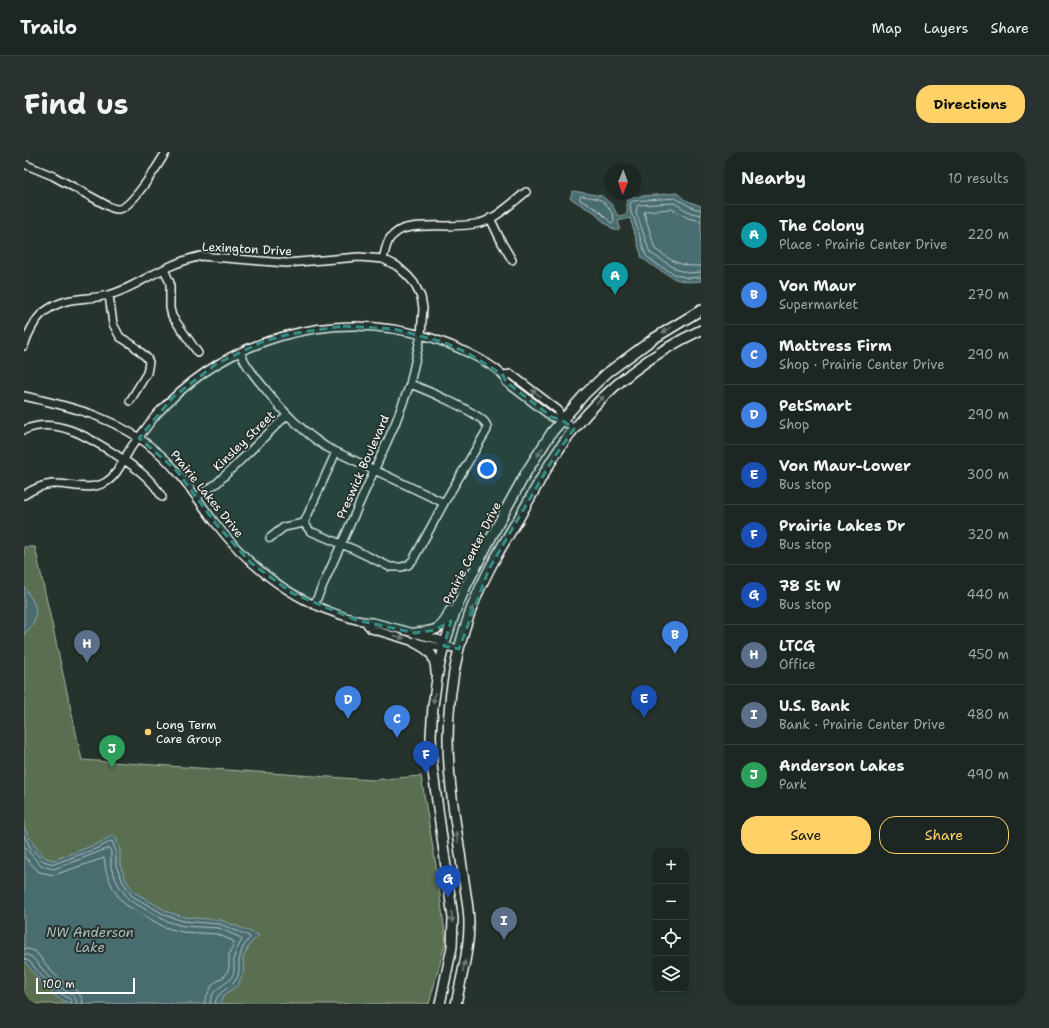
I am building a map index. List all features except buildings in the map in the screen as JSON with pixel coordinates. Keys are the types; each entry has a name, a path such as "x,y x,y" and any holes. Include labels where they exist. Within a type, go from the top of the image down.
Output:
{"main road":[{"name":"Prairie Center Drive","path":"440,1004 452,948 453,932 452,908 431,750 433,706 437,681 444,646 455,612 479,562 527,471 552,432 607,373 653,339 701,310"},
{"name":"Prairie Center Drive","path":"456,1004 467,950 469,923 449,777 448,725 450,698 459,649 475,600 489,569 553,459 574,429 600,400 634,371 668,346 701,330"},
{"path":"437,681 435,662 432,654 414,637 439,628 444,623 458,590 479,562"}],"street":[{"path":"24,164 53,176 116,209 123,208 136,194 166,152"},
{"path":"383,259 390,239 395,233 405,228 480,223 490,218 526,192"},
{"path":"490,218 512,260"},
{"name":"Lexington Drive","path":"24,346 33,326 38,319 43,313 56,305 64,301 77,298 109,295 127,288 181,261 201,256 286,263 359,257 383,259 397,266 414,283 421,297 423,308 421,335"},
{"path":"164,269 170,283 169,303 172,316 198,353"},
{"path":"109,295 113,324 120,338 133,345 147,358 149,362 147,373 130,401"},
{"path":"24,494 41,486 52,484 89,487 98,486 107,482 114,476 155,416 193,380 216,364 264,341 290,334 323,328 343,326 394,329 443,342 489,364 503,375 511,374 558,410 562,420 574,429"},
{"name":"Preswick Boulevard","path":"314,605 395,424 410,384 421,335"},
{"path":"240,352 251,372 277,406 297,426 312,438 336,452 444,504"},
{"path":"304,523 310,531 390,567 402,567 408,565 413,560 487,430 487,425 485,422 461,406 410,384"},
{"name":"Prairie Lakes Drive","path":"24,396 84,411 105,419 139,438 161,455 177,471 233,544 251,563 292,593 314,605 338,614 365,622 374,622 414,637 440,640 444,646 459,649"},
{"name":"Kinsley Street","path":"197,497 217,483 287,415"},
{"path":"24,430 32,426 42,425 67,429 93,439 138,469 152,482 162,497"},
{"path":"304,523 336,452"},
{"path":"270,538 284,527 304,523"}],"highlighted area":[{"path":"343,326 394,329 443,342 466,352 503,375 506,382 552,417 562,420 574,429 553,459 489,569 459,649 444,646 451,621 435,630 415,633 356,620 292,593 251,563 216,524 177,471 139,438 173,397 216,364 264,341 290,334"}],"green space":[{"path":"24,547 35,547 82,760 372,780 421,776 437,872 446,941 429,1004 24,1004"}],"water":[{"path":"573,191 602,196 612,205 618,216 627,213 628,200 641,200 641,196 677,193 685,200 701,206 701,281 689,282 675,279 642,258 630,218 618,221 620,227 619,230 614,230 599,218 596,213 570,198"},
{"path":"24,587 32,600 36,611 30,628 24,634"},
{"name":"NW Anderson Lake","path":"24,827 33,844 46,858 54,860 97,844 113,835 116,838 120,850 120,865 126,880 134,892 168,912 184,917 221,920 259,935 250,944 243,958 244,971 238,985 225,994 219,1004 71,1004 58,998 42,984 24,961"}],"place":[{"name":"The Colony","path":"615,295"},
{"name":"Von Maur","path":"675,654"},
{"name":"LTCG","path":"87,663"},
{"name":"Von Maur-Lower","path":"644,718"},
{"name":"PetSmart","path":"348,719"},
{"name":"Long Term Care Group","path":"148,732"},
{"name":"Mattress Firm","path":"397,738"},
{"name":"Anderson Lakes","path":"112,768"},
{"name":"Prairie Lakes Dr","path":"426,774"},
{"name":"78 St W","path":"448,898"},
{"name":"U.S. Bank","path":"504,940"}]}
